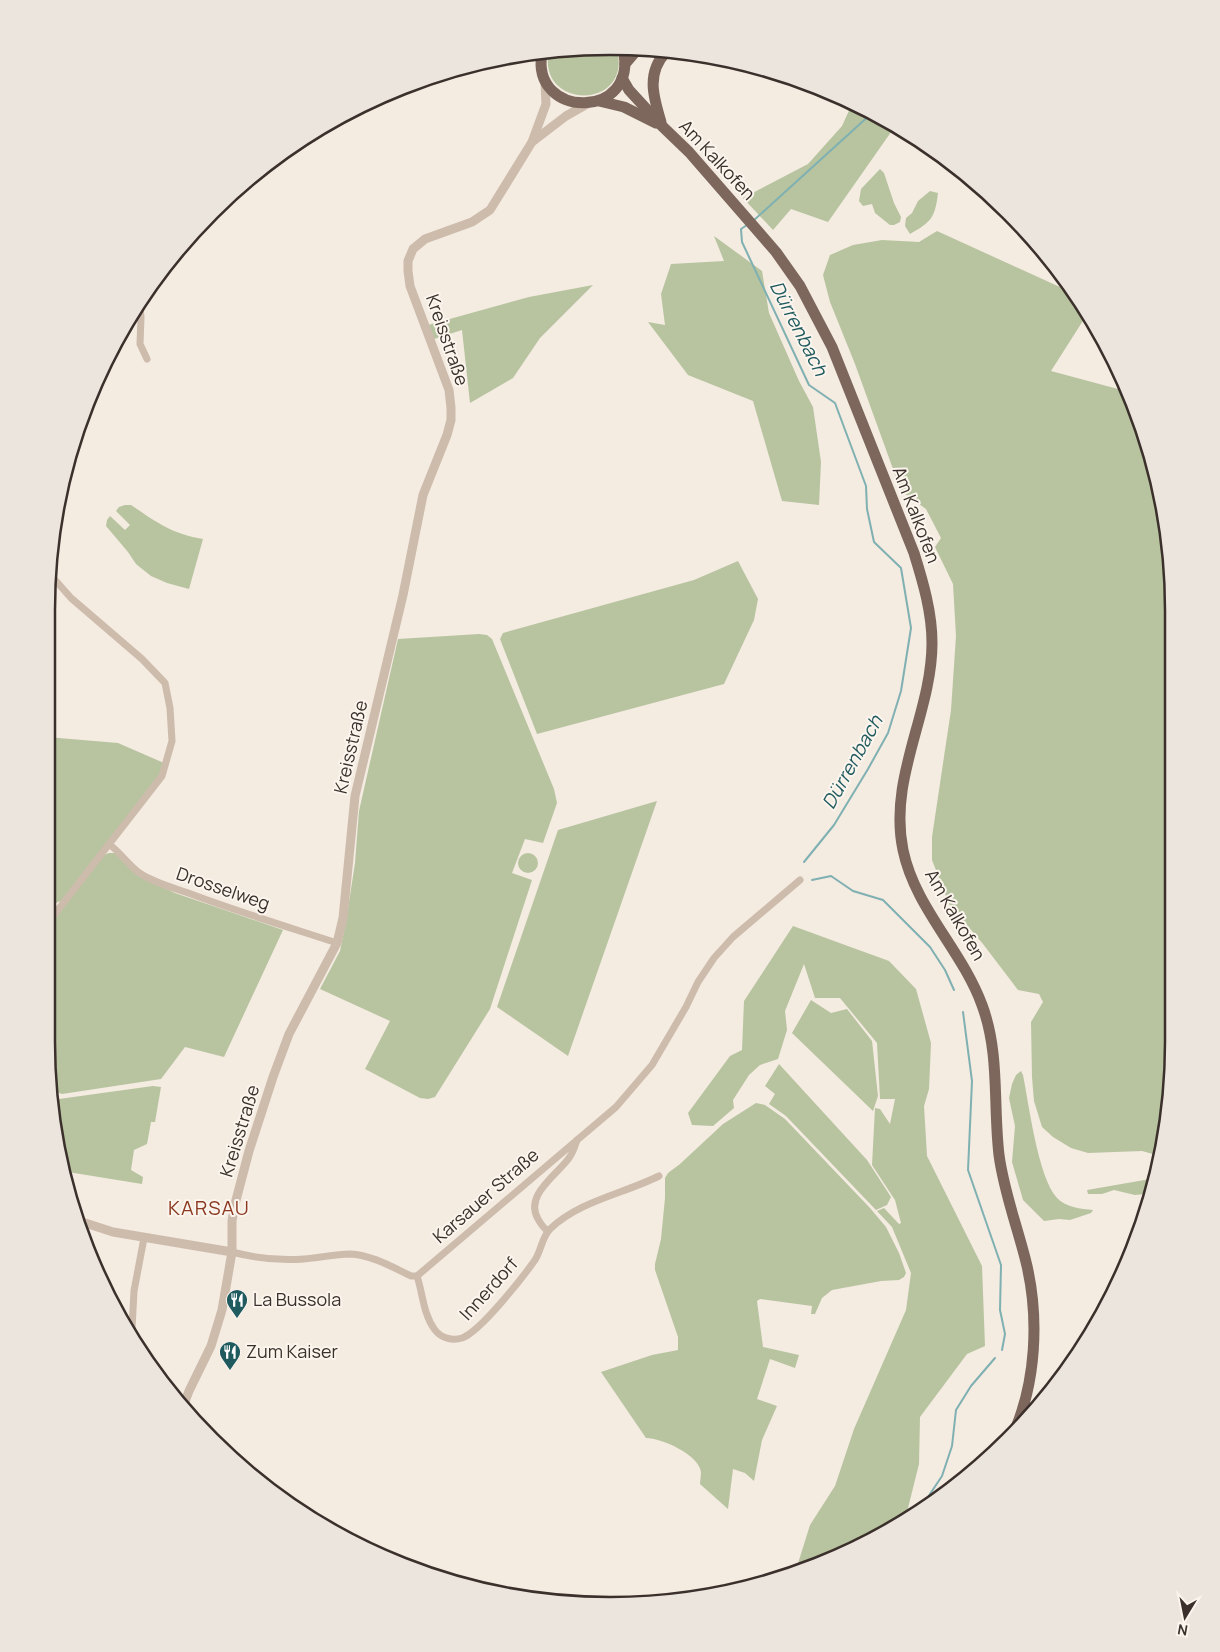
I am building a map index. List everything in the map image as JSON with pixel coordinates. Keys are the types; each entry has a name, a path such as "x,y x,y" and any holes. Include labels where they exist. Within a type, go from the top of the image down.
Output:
{"main road":[{"path":"540,60 541,70 545,81 552,90 562,98 574,103 587,104 599,101 613,91 622,78 625,64 624,55"},
{"path":"625,64 633,56"},
{"path":"661,58 655,71 653,96 662,126"},
{"name":"Am Kalkofen","path":"622,78 629,90 689,152 758,230 800,286 832,347 909,541 924,584 930,612 932,644 921,712 904,772 900,827 903,850 910,872 923,900 972,982 988,1023 992,1040 997,1137 1002,1176 1027,1267 1034,1318 1030,1376 1019,1416"},
{"name":"Am Kalkofen","path":"599,101 624,108 662,126"}],"street":[{"name":"Kreisstraße","path":"186,1399 211,1346 222,1310 232,1252 232,1221 235,1204 249,1151 273,1078 289,1034 337,943 343,918 355,796 401,603 423,495 451,420 449,390 410,286 408,261 413,250 425,239 472,222 490,210 532,142 546,104 545,81"},
{"name":"Kreisstraße","path":"532,142 566,116 587,104"},
{"path":"141,314 140,344 146,360"},
{"path":"55,913 110,845 162,776 172,742 170,708 164,683 142,659 71,598 56,581"},
{"name":"Drosselweg","path":"110,845 118,850 141,874 156,881 225,907 337,943"},
{"name":"Karsauer Straße","path":"417,1276 616,1107 652,1065 686,1007 698,982 714,958 739,931 800,880"},
{"path":"548,1231 544,1229 536,1216 535,1199 545,1185 571,1157 578,1138"},
{"name":"Innerdorf","path":"417,1276 425,1312 436,1332 444,1338 454,1340 464,1338 507,1296 536,1259 548,1231 573,1211 659,1176"},
{"path":"85,1223 113,1232 144,1238 282,1260 351,1254 382,1261 411,1276 417,1276"},
{"path":"132,1325 134,1291 144,1238"}],"green space":[{"path":"617,55 618,69 611,84 599,92 584,95 569,93 556,84 549,70 549,59"},
{"path":"850,110 892,131 828,222 791,209 773,230 743,198 808,164 842,126"},
{"path":"880,169 884,173 901,217 900,222 894,225 890,225 875,213 872,204 863,206 859,201 861,189"},
{"path":"930,191 938,193 933,214 923,226 910,234 905,226 906,218 912,213 918,201"},
{"path":"937,231 1061,287 1083,320 1051,371 1119,389 1136,432 1146,466 1160,538 1165,610 1165,1042 1164,1078 1153,1154 1142,1151 1088,1153 1071,1148 1053,1137 1042,1127 1034,1101 1031,1022 1043,1002 1039,994 1018,990 949,904 932,860 932,837 951,710 956,636 953,584 935,547 941,538 926,509 901,491 855,364 830,302 823,275 830,255 853,245 882,240 919,242"},
{"path":"714,236 762,271 769,313 799,381 813,407 821,462 819,505 782,501 753,401 688,375 648,322 665,325 661,294 671,264 724,261"},
{"path":"593,285 540,338 513,378 470,403 462,330 434,339 428,325 529,297"},
{"path":"131,505 173,531 203,539 189,589 151,576 136,564 106,526 110,516 125,530 130,525 116,511 119,507"},
{"path":"738,561 758,599 754,620 724,684 537,734 500,639 503,633 694,580"},
{"path":"487,635 492,639 554,789 557,803 543,843 525,839 512,873 532,880 490,1009 435,1097 428,1099 420,1098 365,1069 390,1021 320,989 340,951 355,863 359,811 398,639"},
{"path":"55,738 118,743 164,763 159,776 61,901 55,903"},
{"path":"657,801 568,1056 497,1007 558,830"},
{"path":"116,853 141,877 175,893 283,930 224,1057 185,1047 161,1079 62,1094 58,1093 56,1078 55,918 104,855"},
{"path":"524,853 532,853 538,859 538,867 532,873 524,873 518,867 518,859"},
{"path":"793,926 889,961 916,989 931,1043 929,1089 924,1106 927,1156 982,1266 985,1346 967,1354 920,1417 919,1464 908,1510 888,1523 855,1540 798,1564 810,1525 835,1486 854,1429 906,1310 911,1273 892,1227 877,1211 884,1208 899,1224 901,1223 895,1200 872,1165 875,1108 880,1109 890,1124 895,1099 880,1099 877,1043 840,998 815,998 804,964 785,1011 787,1030 778,1059 760,1065 749,1075 733,1100 734,1108 713,1126 692,1125 688,1113 730,1056 742,1050 744,1001"},
{"path":"811,1000 831,1013 847,1009 872,1041 878,1096 873,1111 792,1033"},
{"path":"779,1064 867,1160 891,1197 887,1205 876,1210 786,1116 769,1104 775,1094 765,1086"},
{"path":"1021,1071 1039,1158 1050,1188 1064,1204 1093,1210 1091,1213 1070,1220 1044,1221 1023,1200 1012,1162 1015,1126 1009,1098 1016,1075"},
{"path":"153,1086 161,1087 155,1122 151,1122 147,1144 134,1150 131,1170 143,1177 142,1184 71,1172 59,1099"},
{"path":"756,1103 765,1105 785,1119 870,1208 886,1227 899,1253 906,1273 899,1280 881,1281 832,1290 822,1298 815,1314 811,1314 812,1306 760,1299 757,1301 763,1347 799,1355 795,1368 770,1359 757,1399 777,1406 762,1440 754,1481 745,1473 733,1469 728,1509 700,1484 701,1472 694,1460 670,1444 646,1438 601,1372 652,1355 678,1350 678,1337 655,1270 661,1239 665,1178 668,1173 723,1124"},
{"path":"1147,1179 1144,1194 1135,1195 1114,1190 1102,1194 1088,1194 1087,1190"}],"waterway":[{"name":"Dürrenbach","path":"753,221 867,118"},
{"name":"Dürrenbach","path":"747,225 741,229 742,242 809,385 835,403 866,486 867,509 874,542 901,568 911,628 901,691 888,733 834,825 804,862"},
{"name":"Dürrenbach","path":"812,880 831,876 853,891 883,900 930,947 945,970 954,990"},
{"name":"Dürrenbach","path":"963,1012 972,1081 968,1170 1001,1265 1000,1310 1005,1334 1002,1350"},
{"name":"Dürrenbach","path":"929,1495 942,1476 952,1446 956,1410 971,1386 995,1358"}],"place":[{"name":"La Bussola","path":"237,1319"},
{"name":"Zum Kaiser","path":"230,1371"}],"district":[{"name":"KARSAU","path":"209,1208"}]}
